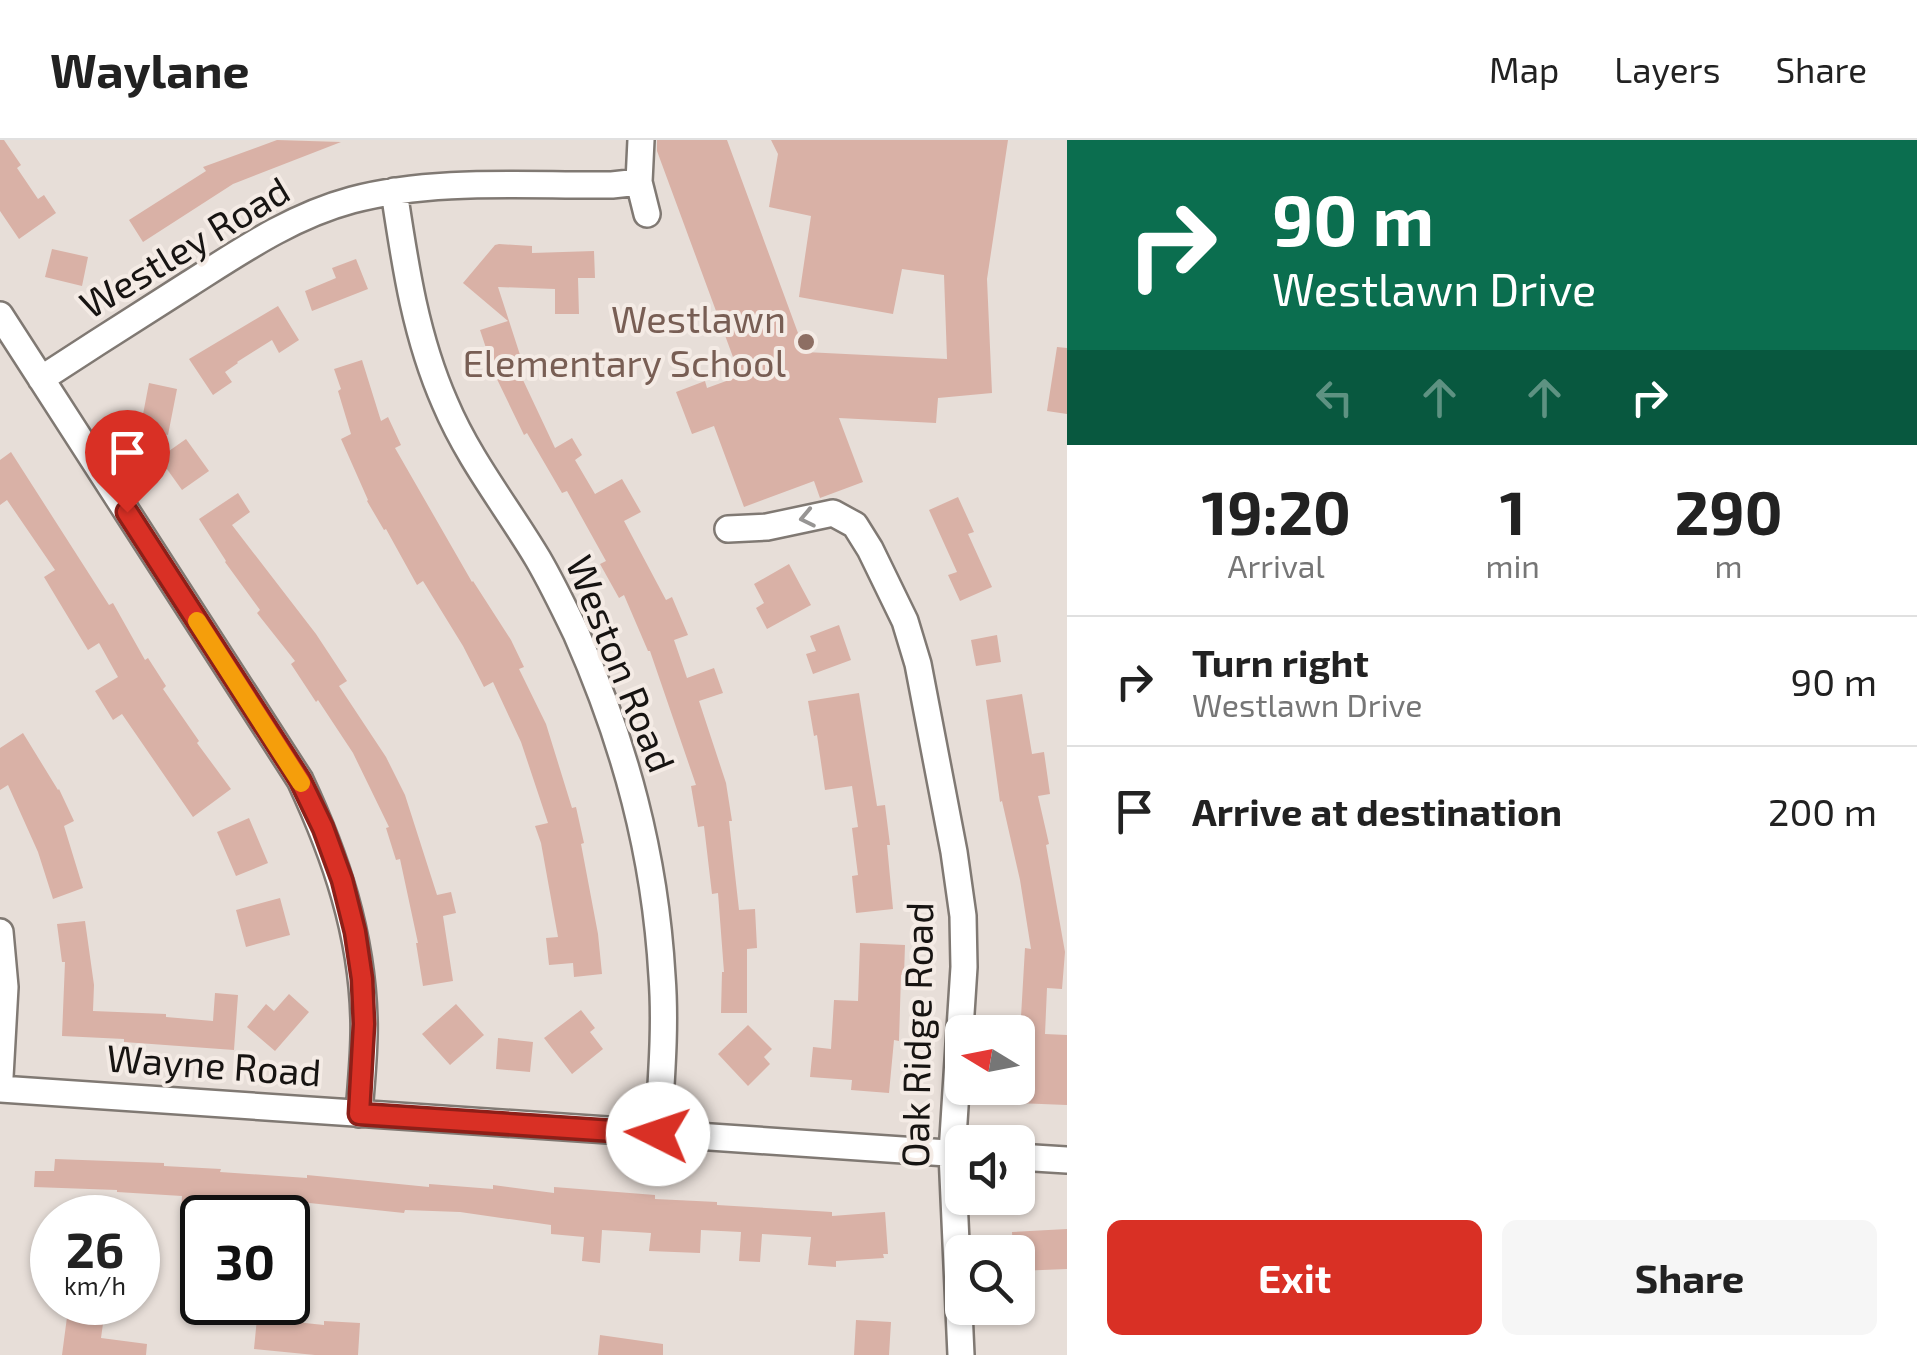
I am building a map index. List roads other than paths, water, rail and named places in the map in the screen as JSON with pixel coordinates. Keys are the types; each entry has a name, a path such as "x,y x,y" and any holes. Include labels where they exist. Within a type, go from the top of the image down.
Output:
{"street":[{"path":"641,140 639,182 646,214"},
{"name":"Westley Road","path":"41,379 260,238 351,200 433,186 639,182"},
{"name":"Weston Road","path":"394,191 411,299 426,354 446,405 471,455 538,560 575,631 607,708 636,797 656,900 663,979 658,1134"},
{"path":"0,315 300,780 323,828 342,880 362,979 359,1114"},
{"name":"Oak Ridge Road","path":"728,530 767,527 833,513 855,525 905,622 918,664 963,916 958,1125"},
{"path":"0,932 5,987 0,1077"},
{"name":"Wayne Road","path":"0,1089 945,1152"},
{"path":"1035,1158 1067,1160"},
{"name":"Oak Ridge Road","path":"958,1215 960,1355"}],"place":[{"name":"Westlawn Elementary School","path":"806,342"}]}
